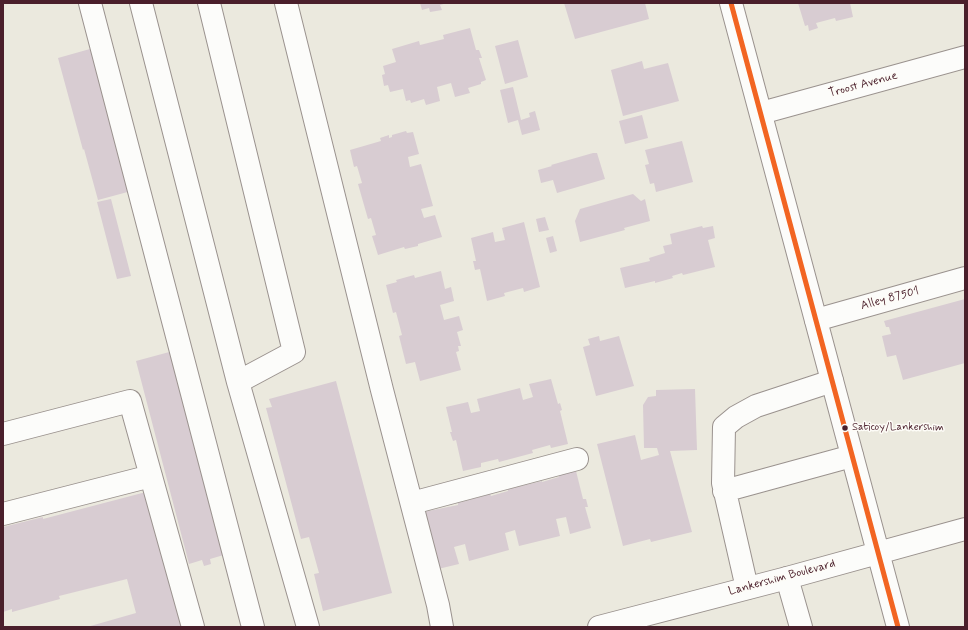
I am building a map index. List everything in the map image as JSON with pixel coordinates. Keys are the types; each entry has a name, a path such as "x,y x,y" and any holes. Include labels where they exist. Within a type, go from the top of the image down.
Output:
{"main road":[{"path":"90,3 253,627"},
{"path":"141,3 238,382 308,627"},
{"path":"209,3 294,352 238,382"},
{"path":"286,3 438,605 442,627"},
{"path":"732,3 898,627"},
{"name":"Troost Avenue","path":"761,112 965,57"},
{"name":"Alley 87501","path":"816,320 965,278"},
{"path":"747,588 722,483 724,427 736,417 756,406 832,381"},
{"path":"3,434 130,401 193,627"},
{"path":"724,491 852,456"},
{"path":"412,503 577,459"},
{"path":"3,514 151,476"},
{"name":"Lankershim Boulevard","path":"599,627 787,578 965,529"},
{"path":"787,578 801,627"}],"building":[{"path":"420,3 447,3 440,5 442,10 430,12 429,8 422,10"},
{"path":"564,3 645,3 649,19 575,39"},
{"path":"798,3 850,3 853,17 836,21 835,18 816,23 818,28 809,31 808,25 805,26"},
{"path":"470,28 476,50 479,50 482,58 479,58 486,80 481,82 481,84 468,88 470,93 455,97 451,83 437,87 440,101 426,105 424,99 411,103 410,100 406,101 403,89 390,92 388,85 384,86 382,75 385,74 383,66 396,62 392,49 419,41 420,45 444,39 443,35"},
{"path":"518,40 528,77 505,84 495,46"},
{"path":"97,47 135,190 98,200 58,58"},
{"path":"642,61 644,69 668,63 679,101 623,116 611,70"},
{"path":"513,87 521,120 530,117 529,113 535,111 540,130 522,135 518,120 508,123 500,90"},
{"path":"642,115 648,138 625,144 619,121"},
{"path":"406,131 407,133 413,132 419,154 408,157 410,167 421,164 433,206 421,209 424,218 435,215 442,237 418,244 418,246 405,249 404,247 378,255 372,236 376,235 371,218 368,219 358,184 362,183 357,166 354,167 350,150 381,141 380,138 389,135 389,138 392,137 392,135"},
{"path":"682,141 693,182 656,192 654,183 650,184 645,165 649,164 645,150"},
{"path":"597,153 605,179 557,193 553,180 541,183 538,170"},
{"path":"633,194 641,201 645,199 650,221 624,228 625,230 580,242 575,221 580,209"},
{"path":"111,199 131,276 117,279 97,202"},
{"path":"545,217 549,230 539,232 536,219"},
{"path":"524,222 540,287 524,292 523,288 504,293 505,296 487,301 480,269 475,270 473,261 476,261 471,238 493,232 495,242 505,240 502,228"},
{"path":"702,226 703,228 713,226 715,238 708,240 715,267 683,275 682,273 672,276 673,278 655,283 655,281 625,288 620,268 650,261 649,258 665,253 663,246 672,244 670,234"},
{"path":"553,236 557,251 550,253 546,238"},
{"path":"441,271 445,289 451,287 454,301 440,305 444,320 459,316 463,330 457,332 461,346 458,346 459,351 456,352 461,370 420,381 415,362 406,364 399,336 402,335 396,312 393,313 386,285 397,282 396,280 414,275 415,278"},
{"path":"965,299 965,363 903,380 896,355 887,357 882,336 891,334 889,327 886,327 884,321"},
{"path":"599,336 600,341 619,336 634,386 596,396 583,347 590,345 588,339"},
{"path":"173,351 227,554 210,559 211,564 204,566 202,560 189,564 136,361"},
{"path":"551,379 558,404 560,403 562,410 560,411 568,444 551,448 550,445 532,450 533,453 499,462 498,459 481,463 481,467 463,471 456,440 453,441 450,432 452,432 446,407 468,402 471,413 480,411 477,399 520,388 523,400 533,397 529,384"},
{"path":"336,381 392,593 323,611 314,574 319,573 309,537 301,539 266,408 272,407 269,399"},
{"path":"695,389 697,450 670,451 692,532 651,542 650,539 623,546 597,444 635,435 641,460 659,455 657,448 644,448 643,405 648,397 656,396 656,390"},
{"path":"576,471 583,499 586,499 588,507 585,507 591,528 570,534 566,517 556,519 560,536 519,546 515,530 505,533 509,550 469,561 465,544 454,547 459,564 438,569 423,512 458,505 458,503 490,494 491,496 508,491 508,489 542,482 559,477 558,475"},
{"path":"146,492 182,627 87,627 136,613 127,579 59,596 60,599 12,612 12,609 3,612 3,527 43,517 43,519"}],"transit line":[{"path":"731,3 898,627"}],"place":[{"name":"Saticoy/Lankershim","path":"845,428"}]}
